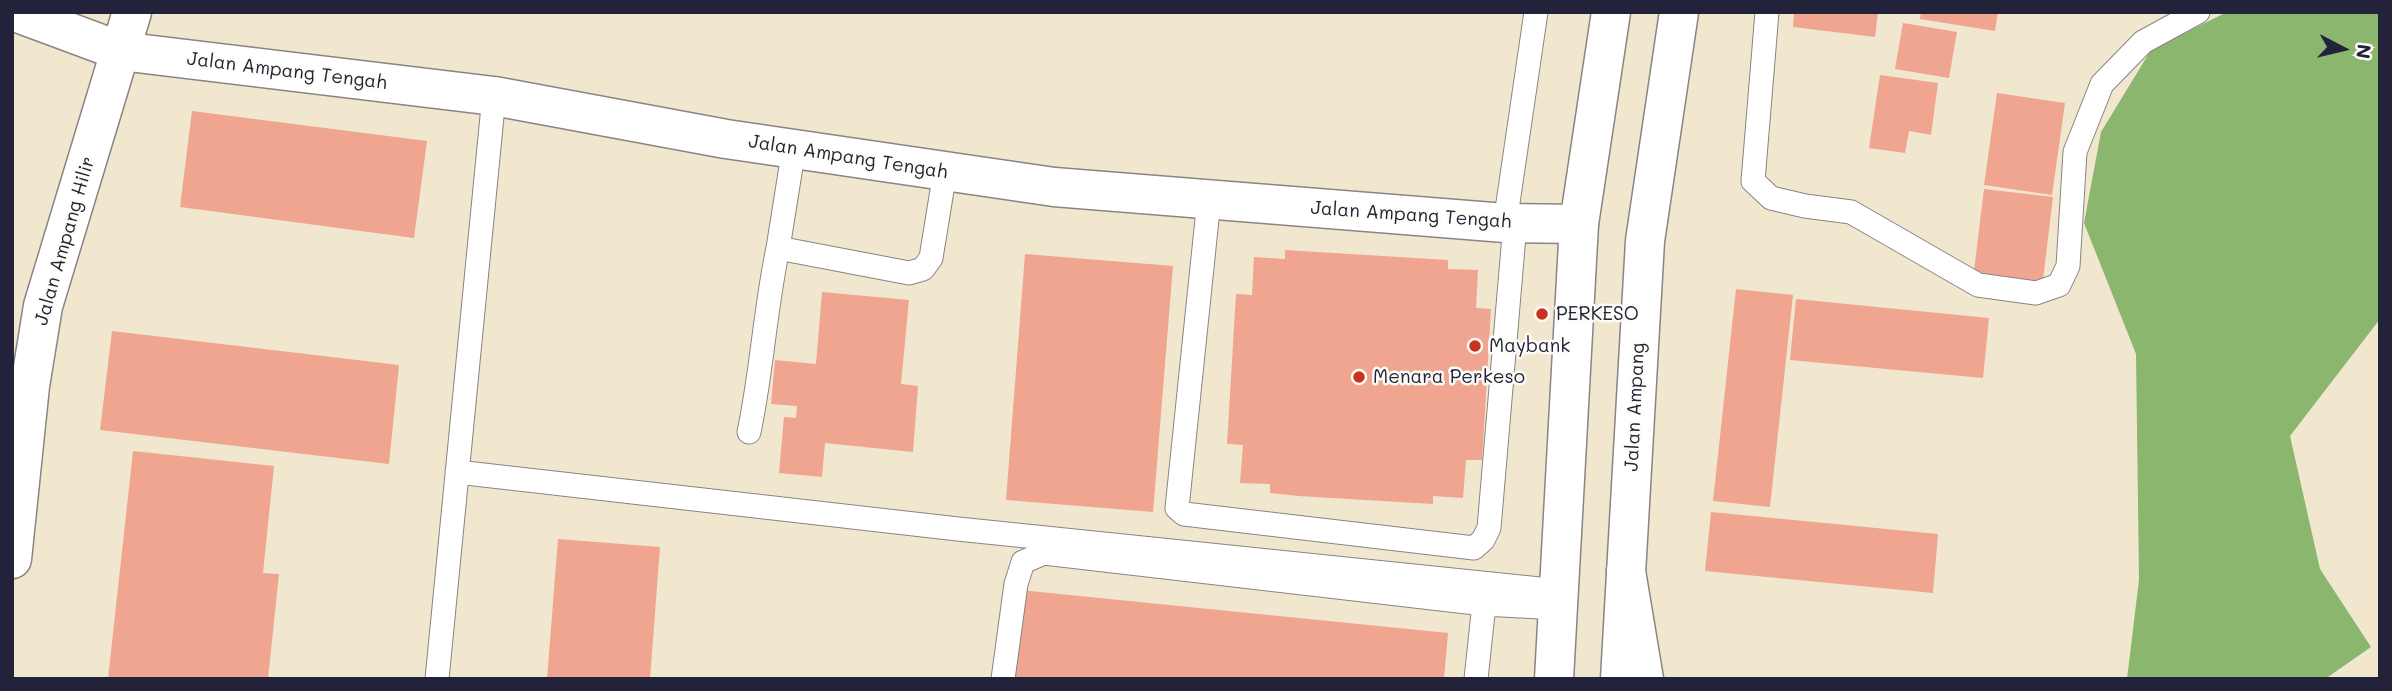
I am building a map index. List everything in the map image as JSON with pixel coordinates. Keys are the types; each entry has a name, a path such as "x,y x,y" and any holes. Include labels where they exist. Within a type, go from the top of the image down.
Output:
{"street":[{"name":"Jalan Ampang Tengah","path":"15,12 120,51 494,96 726,139 1054,187 1510,223 1579,224"},
{"name":"Jalan Ampang Hilir","path":"12,559 30,386 43,306 132,12"},
{"path":"1554,679 1579,224 1611,12"},
{"name":"Jalan Ampang","path":"1620,679 1645,241 1679,12"},
{"path":"1626,571 1644,679"}],"lane":[{"path":"1209,200 1177,508 1184,514 1474,548 1483,540 1489,528 1510,223 1536,12"},
{"path":"1767,12 1753,181 1771,198 1851,212 1978,285 2036,293 2059,285 2068,266 2075,152 2102,84 2143,42 2198,12"},
{"path":"438,679 494,96"},
{"path":"749,432 755,404 768,293 794,148"},
{"path":"778,248 909,273 923,269 931,258 945,172"},
{"path":"457,472 1558,600"},
{"path":"1003,679 1019,573 1023,562 1044,553 1484,604 1558,600"},
{"path":"1476,679 1484,604"}],"green space":[{"path":"2227,12 2380,12 2380,319 2290,436 2320,569 2371,647 2325,679 2127,679 2139,580 2136,354 2084,223 2101,132 2151,50"}],"building":[{"path":"1794,12 1878,12 1875,37 1793,27"},
{"path":"1921,12 1998,12 1995,31 1920,19"},
{"path":"1903,23 1957,32 1949,78 1895,69"},
{"path":"1880,75 1938,83 1931,135 1909,131 1905,153 1869,148"},
{"path":"1997,93 2065,103 2052,195 1984,185"},
{"path":"192,111 427,141 414,238 180,207"},
{"path":"1984,189 2053,197 2042,288 1973,279"},
{"name":"Menara Perkeso","path":"1285,250 1448,260 1448,269 1478,270 1476,308 1491,309 1482,460 1466,460 1463,498 1433,496 1433,504 1298,496 1270,493 1270,484 1240,483 1243,445 1227,444 1236,294 1252,295 1254,257 1285,259"},
{"path":"1025,254 1173,266 1153,512 1006,500"},
{"path":"1736,289 1793,295 1770,507 1713,501"},
{"path":"822,292 909,300 901,384 918,386 913,452 825,443 822,477 779,473 784,417 796,418 797,406 771,404 775,360 816,364"},
{"path":"1796,299 1989,318 1983,378 1790,360"},
{"path":"112,331 399,365 389,464 100,430"},
{"path":"133,451 274,466 263,573 279,574 268,679 108,679"},
{"path":"1711,512 1938,534 1933,593 1705,571"},
{"path":"558,539 660,547 650,679 547,679"},
{"path":"1020,590 1448,633 1444,679 1011,679"}],"place":[{"name":"PERKESO","path":"1542,314"},
{"name":"Maybank","path":"1475,346"},
{"name":"Menara Perkeso","path":"1359,377"}]}
